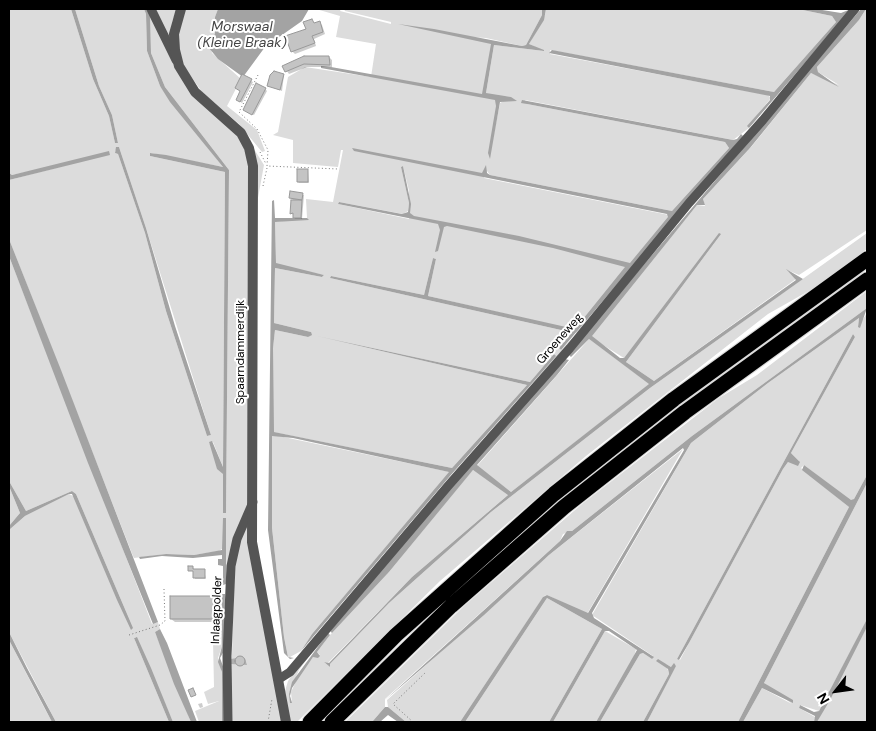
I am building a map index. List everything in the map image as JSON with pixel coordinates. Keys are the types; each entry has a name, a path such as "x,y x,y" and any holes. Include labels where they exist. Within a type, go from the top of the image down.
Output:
{"highway":[{"path":"310,722 403,628 554,494 674,400 867,259"},
{"path":"332,722 450,606 564,507 685,412 867,280"}],"street":[{"path":"151,9 177,61"},
{"name":"Spaarndammerdijk","path":"181,9 174,34 177,61 185,77 196,92 241,132 252,160 254,218 253,548 286,722"},
{"name":"Groeneweg","path":"280,684 448,486 570,348 689,203 763,120 855,9"},
{"name":"Inlaagpolder","path":"228,722 227,656 231,566 238,539 253,502"}],"path":[{"path":"258,75 239,112 258,129 268,150 267,166 338,169"},
{"path":"128,635 160,625 165,621 164,589"},
{"path":"413,722 393,704 426,672"},
{"path":"268,722 273,697 280,684"}],"shaded area":[{"path":"9,9 71,9 93,79 109,116 115,143 118,143 112,115 99,86 75,9 144,9 146,14 147,51 160,86 223,167 151,153 150,156 225,172 223,467 213,442 209,442 223,474 223,513 226,513 229,170 165,87 151,53 150,12 185,83 239,136 249,161 250,501 227,584 226,553 223,548 219,551 194,555 166,554 134,558 9,239 9,180 110,154 12,175 9,173","holes":["119,147 211,435 207,436 166,311 145,233 118,154 115,153"]},
{"path":"153,9 177,9 172,22 170,46"},
{"path":"184,9 218,9 215,17 215,33 210,42 212,53 241,79 227,106 257,130 265,151 262,152 239,124 202,92 183,65 178,50 177,27"},
{"path":"316,9 341,9 340,11 391,24 391,22 345,11 344,9 542,9 542,15 526,45 522,46 486,38 456,36 492,41 484,97 499,100 489,159 500,103 511,97 488,95 486,93 494,45 544,51 529,44 545,15 546,9 798,9 832,16 836,22 774,92 550,50 550,54 768,95 771,98 748,126 749,128 733,140 525,100 527,104 725,142 729,148 672,211 490,175 487,171 484,178 674,216 595,314 478,444 554,354 530,382 317,336 527,385 452,468 273,432 273,347 275,330 308,337 311,332 274,323 275,268 322,277 324,275 276,265 275,222 307,218 306,199 333,202 343,150 341,150 338,167 293,163 293,140 273,135 278,132 288,77 305,67 371,77 376,44 336,37 340,16","holes":["403,166 409,191 409,203 401,167","339,202 403,214 408,211 409,203 409,219 338,204","433,258 436,259 428,296 567,328 577,333 561,350 559,348 570,333 330,278 331,276 424,295"]},
{"path":"866,9 867,230 799,275 787,270 796,279 654,381 626,362 721,234 624,358 595,340 591,336 592,333 697,205 705,206 703,199 752,146 811,73 839,85 818,72 817,67 859,20"},
{"path":"249,141 264,165 257,203"},
{"path":"867,233 867,249 814,288 768,314 586,456 440,581 297,722 289,722 285,691 288,681 306,655 312,652 299,670 289,694 292,703 291,692 300,673 313,657 320,655 317,652 330,635 389,572 473,470 509,494 412,577 328,663 324,662 330,667 330,664 389,603 491,512 650,388"},
{"path":"9,256 152,624 158,622 160,629 155,632 191,722 173,722 136,637 134,638 169,722 56,722 9,632 9,530 25,516 69,494 75,497 133,628 76,494 72,491 26,511 9,481"},
{"path":"867,291 867,308 692,436 572,531 563,534 560,541 385,699 385,707 372,722 345,722 464,606 582,504 719,398 757,375"},
{"path":"867,313 867,475 854,499 851,501 804,465 801,468 849,507 738,722 647,722 676,665 671,667 666,664 669,674 643,722 600,722 640,654 643,653 652,659 653,656 592,615 691,443 768,383 859,318 858,327","holes":["853,334 855,337 791,453 799,461 788,462 783,469 680,660 677,659"]},
{"path":"589,339 650,384 511,492 477,466"},
{"path":"272,436 450,472 312,634 301,651 290,657 288,657 284,637 272,528"},
{"path":"683,449 587,614 547,595 544,596 460,722 406,722 388,707 387,700 549,555"},
{"path":"867,483 867,619 819,711 800,705 799,708 815,717 814,722 743,722 762,688 792,704 764,683"},
{"path":"9,486 20,513 9,526"},
{"path":"249,513 282,722 230,722 235,554"},
{"path":"217,594 222,594 222,646 218,658 222,672 222,722 199,722 195,711 219,701 208,704 204,692 214,687 213,640 217,640"},
{"path":"547,598 602,629 549,722 465,722"},
{"path":"867,627 867,722 817,722 841,675"},
{"path":"605,631 636,649 634,657 596,722 553,722"},
{"path":"9,640 39,698 52,722 9,722"}],"water":[{"path":"71,9 75,9 99,86 112,115 118,143 115,143 109,116 93,79"},
{"path":"144,9 148,9 150,12 151,53 165,87 229,170 226,513 223,513 223,474 217,469 209,442 212,441 223,467 225,172 150,156 150,153 166,155 223,167 170,102 160,86 147,51 146,14"},
{"name":"Morswaal (Kleine Braak)","path":"218,9 309,9 302,21 265,47 243,77 218,59 209,48 215,33 215,17"},
{"path":"542,9 546,9 544,20 529,44 544,51 494,45 486,93 511,97 517,101 500,102 490,159 488,153 496,106 495,100 321,68 321,66 331,67 482,94 491,44 398,24 522,46 526,45 542,15"},
{"path":"798,9 816,9 841,13 851,9 749,128 747,126 770,100 770,96 549,53 552,50 774,92 836,22 832,16"},
{"path":"861,9 866,9 859,20 817,67 818,72 839,87 811,73 750,148 703,199 705,205 697,205 592,336 620,358 624,358 719,233 721,234 626,362 654,381 796,280 786,269 803,279 650,388 491,512 389,603 330,664 330,667 324,662 329,663 412,577 508,495 473,470 389,572 332,633 330,631 449,490 565,359 569,360 477,465 511,492 649,384 589,339 571,357 568,354"},
{"path":"522,100 733,140 737,139 741,134 743,136 561,350 559,348 570,333 330,278 331,276 424,295 433,258 436,259 428,296 575,329 625,267 553,248 447,226 444,227 438,251 435,252 440,230 438,224 338,204 339,202 402,214 408,212 409,203 401,167 403,166 411,204 410,213 414,216 519,236 630,263 668,217 667,214 354,151 352,148 482,173 486,165 487,173 490,175 672,211 729,148 725,142 521,103"},
{"path":"116,147 119,147 146,228 175,326 211,435 207,436 166,311 145,233 118,154 115,153"},
{"path":"109,151 110,155 9,180 9,173 12,175"},
{"path":"274,200 275,218 307,218 309,220 275,222 276,263 324,275 322,277 275,268 274,323 311,332 312,335 308,337 275,330 273,348 274,432 452,468 527,385 317,336 530,382 554,354 556,356 450,476 301,651 312,634 449,472 293,438 272,436 272,528 284,637 288,657 284,653 268,530 272,201"},
{"path":"9,239 158,622 153,624 88,463 9,256"},
{"path":"867,308 860,328 858,327 859,318 768,383 691,443 592,613 594,618 654,657 652,659 643,653 640,654 600,722 596,722 637,650 609,631 605,631 553,722 549,722 602,629 547,598 465,722 460,722 543,597 547,595 588,613 684,450 683,448 549,555 484,615 384,701 560,541 567,531 572,531 692,436"},
{"path":"853,334 855,337 791,453 800,462 798,466 788,462 783,469 689,643 679,660 677,659"},
{"path":"804,465 851,500 854,499 867,475 867,483 764,683 793,700 793,703 762,688 743,722 738,722 849,507 802,470"},
{"path":"9,481 26,511 72,491 76,494 133,628 131,630 72,494 25,516 9,530 9,526 20,513 9,486"},
{"path":"223,518 226,518 226,584 223,585 223,566 218,565 218,559 222,559 222,555 193,558 162,556 140,559 139,557 166,554 194,555 222,550"},
{"path":"222,594 225,594 224,651 220,658 224,669 224,722 222,722 222,672 218,662 222,646"},
{"path":"867,619 867,627 830,700 817,722 814,722 815,716 799,708 800,705 814,712 819,711"},
{"path":"160,629 197,722 191,722 174,684 155,632"},
{"path":"9,632 56,722 52,722 9,640"},
{"path":"328,633 330,635 317,652 320,656 318,658 313,657 292,688 290,696 292,703 290,703 289,694 292,682"},
{"path":"137,637 173,722 169,722 134,638"},
{"path":"658,659 671,667 674,663 676,666 647,722 643,722 669,674 668,669 656,661"},
{"path":"385,707 388,707 406,722 398,722 388,715 380,722 372,722"}],"building":[{"path":"312,19 314,23 320,21 323,32 312,36 315,43 291,52 285,36 306,29 303,22"},
{"path":"304,56 329,56 330,65 304,64 285,72 282,66"},
{"path":"274,71 284,74 280,90 267,86 270,75"},
{"path":"242,74 252,79 240,102 236,100 240,91 235,88"},
{"path":"256,83 266,88 252,115 243,110"},
{"path":"297,169 308,169 308,182 297,182"},
{"path":"290,191 303,193 302,200 289,198"},
{"path":"291,200 302,200 301,218 293,218 293,213 290,214"},
{"path":"188,566 193,566 193,569 205,569 205,578 193,578 193,571 188,571"},
{"path":"170,596 217,596 217,619 170,619"},
{"path":"238,656 242,656 245,661 242,666 238,666 235,663 235,659"},
{"path":"193,688 196,695 191,697 188,690"}]}
